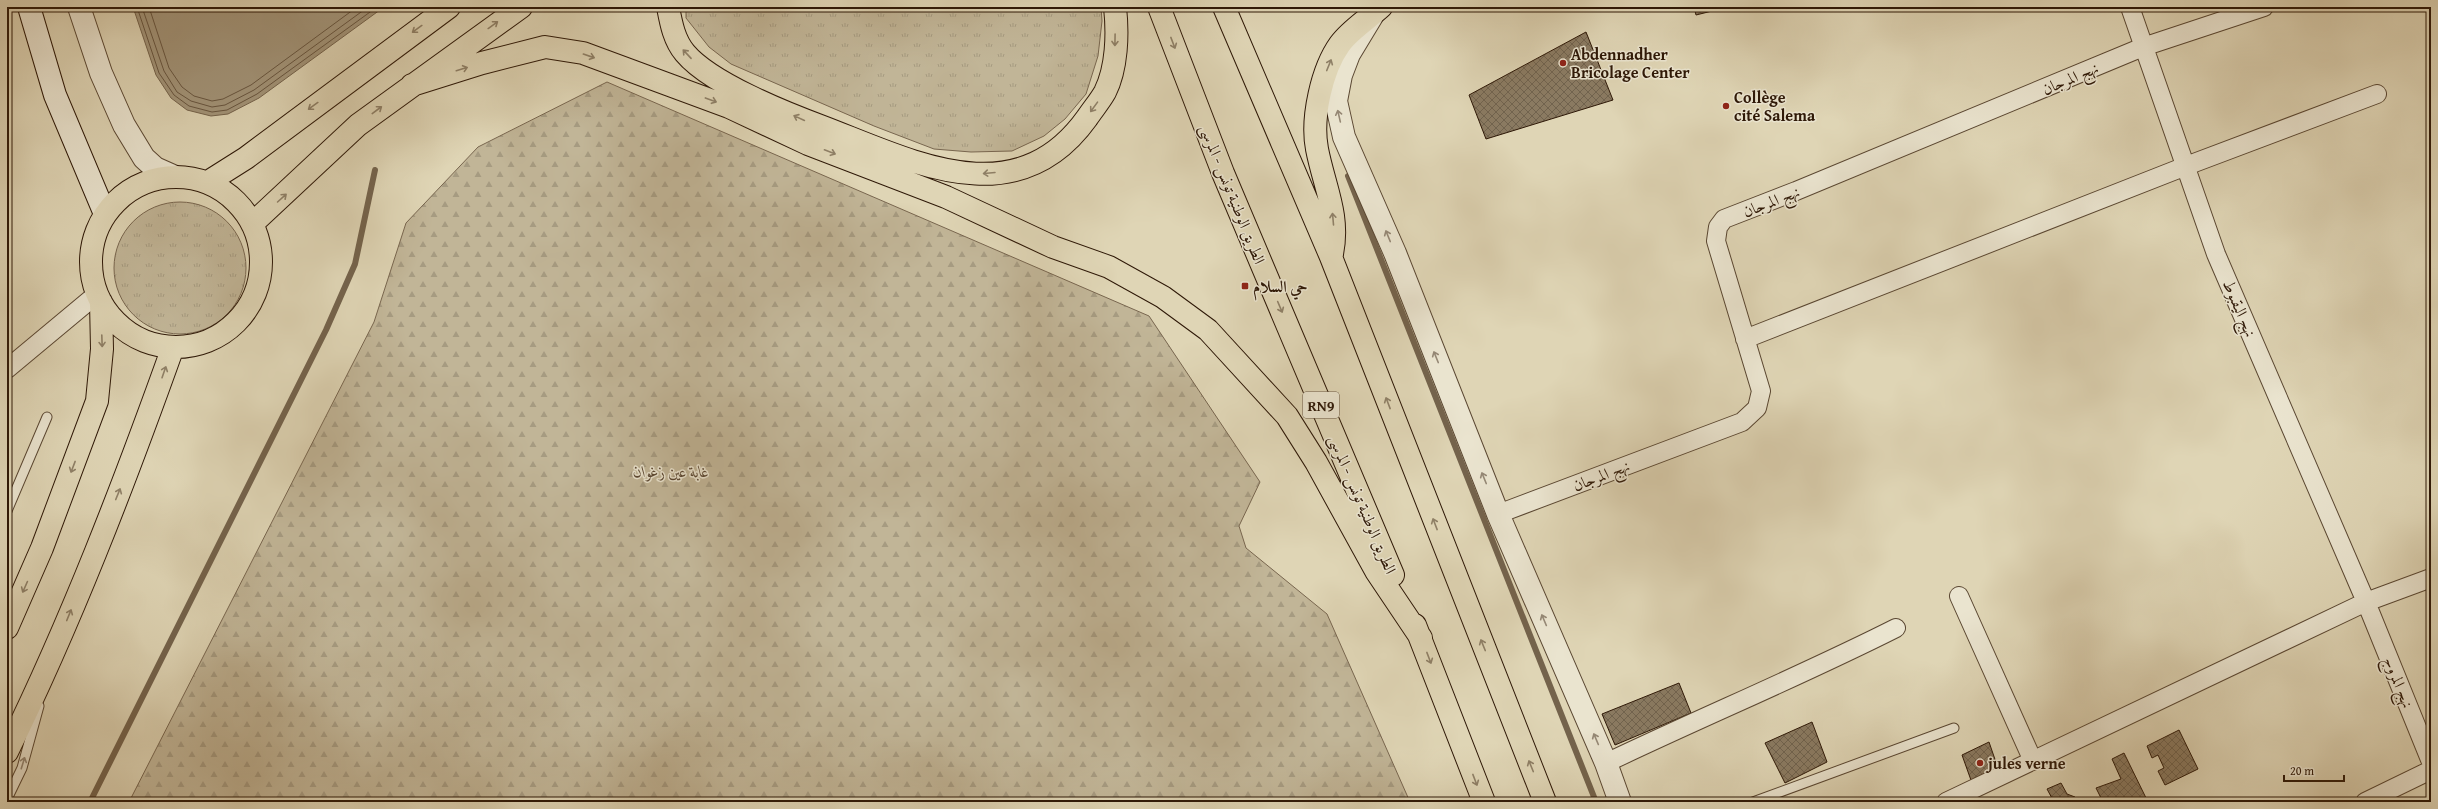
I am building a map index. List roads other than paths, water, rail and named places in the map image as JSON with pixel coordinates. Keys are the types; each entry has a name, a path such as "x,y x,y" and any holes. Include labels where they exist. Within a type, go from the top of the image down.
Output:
{"highway":[{"path":"208,182 246,158 293,120 449,7"},
{"path":"252,224 358,125 521,7"},
{"path":"668,7 678,44 685,54 701,69 726,84 804,120 922,165 968,174 1017,170 1035,165 1081,126 1105,92 1112,72 1115,49 1115,7"},
{"name":"الطريق الوطنية تونس - المرسى","path":"1159,7 1223,173 1371,524 1421,638 1484,802"},
{"path":"1224,7 1331,257 1545,802"},
{"path":"1331,257 1335,238 1332,200 1317,148 1316,110 1329,63 1341,43 1377,11"},
{"path":"412,85 482,63 545,47 582,53 729,107 808,144 946,197 1054,247 1109,267 1163,297 1208,330 1287,416 1316,462 1376,571 1421,638"},
{"path":"173,176 191,177 208,182 226,192 241,206 252,224 259,242 261,262 259,282 252,300 242,316 228,330 211,340 192,346 173,347 151,344 131,334 114,320 99,298 92,278 91,261 94,239 105,214 118,199 134,187 153,179 173,176"},
{"path":"7,628 42,548 97,401 102,349 99,298"},
{"path":"7,752 58,642 134,453 173,347"}],"street":[{"path":"29,7 55,95 105,214"},
{"path":"79,7 101,73 124,125 144,158 155,168 173,176"},
{"name":"نهج اليقبوط","path":"2130,7 2216,254 2366,602"},
{"name":"نهج المرجان","path":"1498,514 1742,422 1757,408 1761,391 1716,241 1718,226 1724,219 1796,191 2144,47 2264,7"},
{"path":"1377,11 1349,54 1341,75 1336,102 1338,117 1344,137 1389,239 1498,514 1606,763 1620,802"},
{"path":"1745,340 2186,166 2377,94"},
{"path":"7,369 99,298"},
{"path":"1946,802 2366,602 2431,578"},
{"path":"1959,596 2033,761"},
{"name":"نهج المروج","path":"2366,602 2431,762"},
{"path":"1606,763 1717,710 1839,657 1896,628"},
{"path":"2365,802 2431,770"}],"lane":[{"path":"7,511 47,417"},
{"path":"7,486 16,490"},
{"path":"7,799 22,768 58,642"},
{"path":"1753,802 1954,728"}],"water":[{"path":"133,7 384,7 259,98 228,114 211,116 187,110 171,98 156,75"}],"waterway":[{"path":"90,802 326,330 355,264 375,170"},
{"path":"1348,176 1596,802"}],"place":[{"name":"Abdennadher Bricolage Center","path":"1563,63"},
{"name":"Collège cité Salema","path":"1726,106"},
{"name":"حي السلام","path":"1245,286"},
{"name":"jules verne","path":"1980,763"}],"park label":[{"name":"غابة عين زغوان","path":"671,471"}]}
